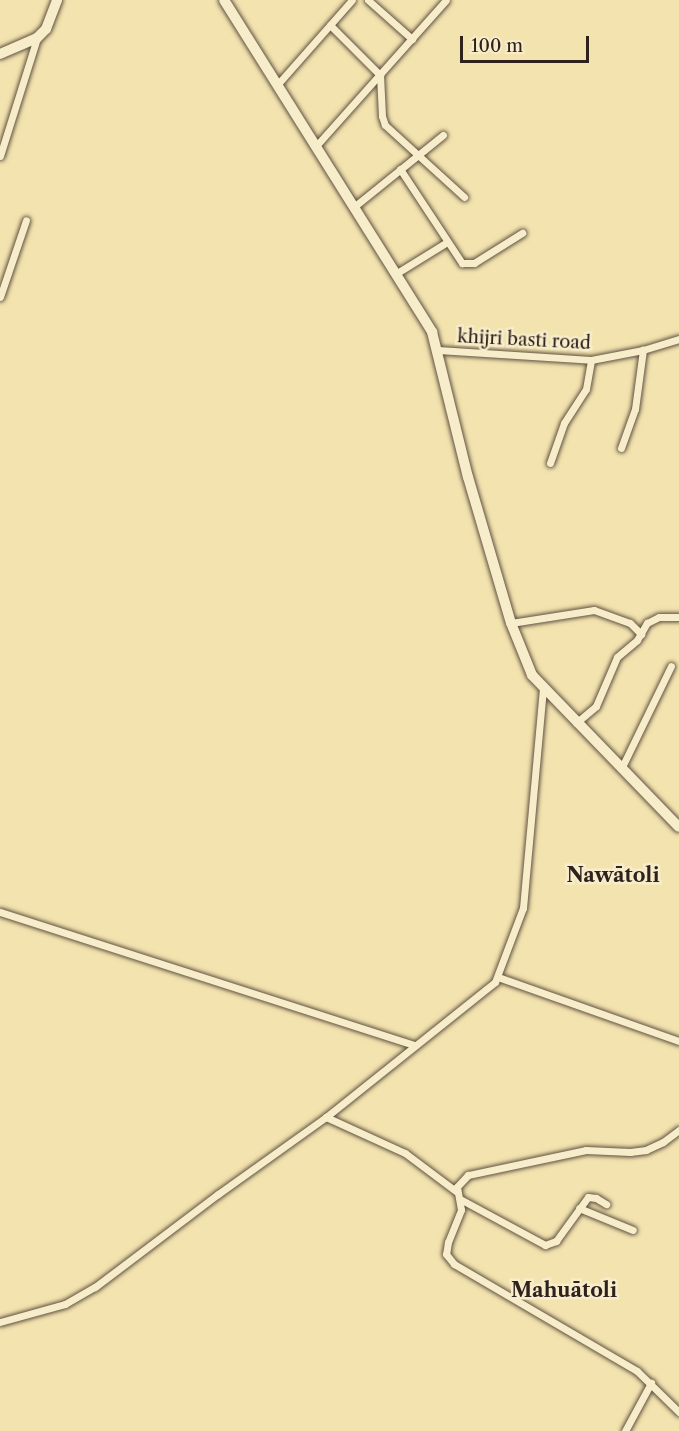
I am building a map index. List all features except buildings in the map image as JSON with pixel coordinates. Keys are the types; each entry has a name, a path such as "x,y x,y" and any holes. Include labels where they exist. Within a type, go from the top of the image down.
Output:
{"main road":[{"path":"0,54 37,38 46,29 57,0"},
{"path":"224,0 422,313 438,350 468,477 511,623 532,675 543,689 679,827"}],"street":[{"path":"277,84 352,0"},
{"path":"368,0 412,39"},
{"path":"316,146 446,0"},
{"path":"330,25 380,75 382,116 385,125 464,197"},
{"path":"0,156 37,38"},
{"path":"355,206 443,135"},
{"path":"400,169 458,259 467,265 522,233"},
{"path":"0,297 26,220"},
{"path":"397,273 447,242"},
{"name":"khijri basti road","path":"438,350 591,360 644,350 679,339"},
{"path":"621,448 634,409 644,350"},
{"path":"550,463 564,423 586,389 591,360"},
{"path":"511,623 594,610 630,623 641,634"},
{"path":"576,723 596,706 617,657 641,634 651,619 679,617"},
{"path":"622,767 671,666"},
{"path":"0,1322 79,1298 326,1118 414,1045 487,991 498,977 523,908 543,689"},
{"path":"0,912 414,1045"},
{"path":"498,977 679,1041"},
{"path":"326,1118 405,1153 459,1195 544,1245 556,1241 588,1197 596,1198 606,1204"},
{"path":"679,1130 663,1142 646,1150 630,1152 585,1150 475,1172 460,1183 461,1209 446,1247 449,1260 617,1359 651,1383 679,1412"},
{"path":"579,1208 633,1230"},
{"path":"625,1431 651,1383"}],"district":[{"name":"Nawātoli","path":"613,875"},
{"name":"Mahuātoli","path":"564,1290"}]}
